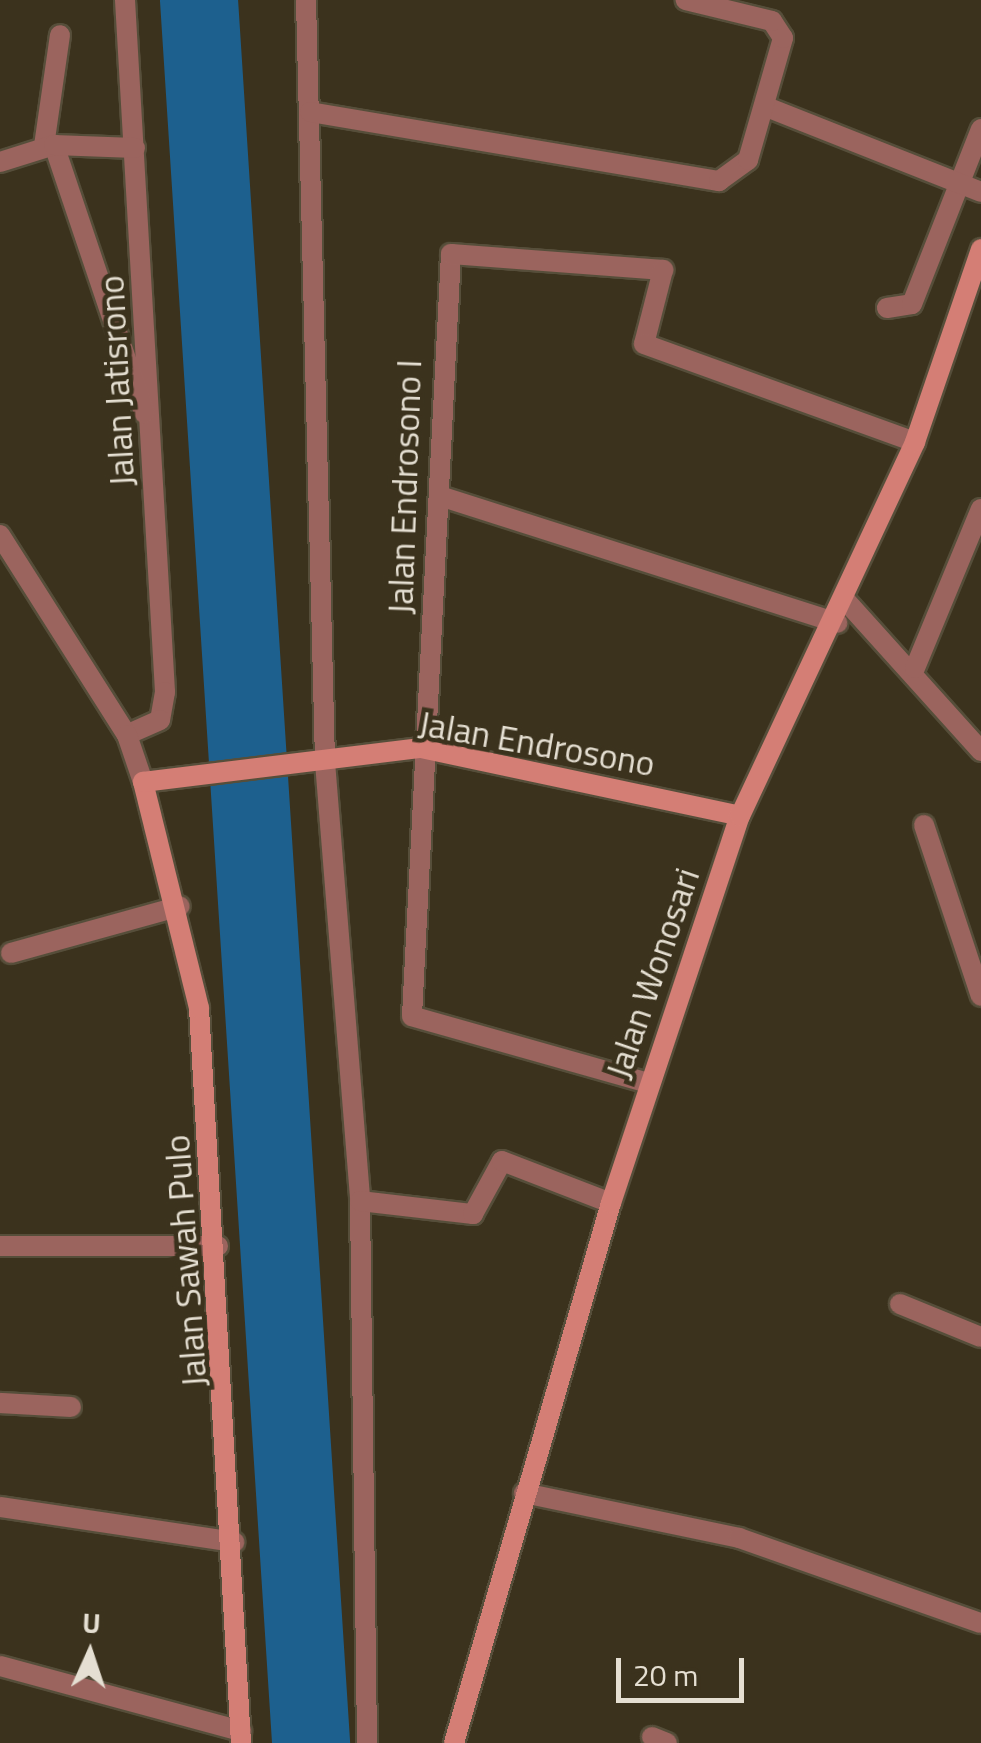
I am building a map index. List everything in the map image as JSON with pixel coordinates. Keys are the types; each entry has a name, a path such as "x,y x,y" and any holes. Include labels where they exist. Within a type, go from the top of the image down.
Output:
{"main road":[{"name":"Jalan Wonosari","path":"454,1743 610,1203 740,816 837,623 915,442 981,249"},
{"name":"Jalan Endrosono","path":"144,782 421,748 740,816"},
{"name":"Jalan Sawah Pulo","path":"144,782 180,906 199,1008 218,1246 241,1737"}],"street":[{"name":"Jalan Jatisrono","path":"125,0 165,707 151,728 127,735"},
{"path":"306,0 325,762 360,1201 368,1743"},
{"path":"310,112 719,181 748,160 783,38 772,21 686,0"},
{"path":"60,35 49,146 152,433"},
{"path":"764,106 972,188"},
{"path":"887,308 912,304 972,188 981,130"},
{"path":"0,162 49,146 135,148"},
{"name":"Jalan Endrosono I","path":"648,1083 412,1016 421,748 444,497 439,395 451,254 663,270 644,344 915,442"},
{"path":"444,497 837,623"},
{"path":"915,668 981,508"},
{"path":"0,534 127,735 144,782"},
{"path":"846,601 915,668 981,751"},
{"path":"924,825 981,996"},
{"path":"11,953 180,906"},
{"path":"360,1201 477,1213 502,1160 610,1203"},
{"path":"0,1246 218,1246"},
{"path":"900,1304 981,1338"},
{"path":"0,1403 71,1407"},
{"path":"524,1493 739,1538 981,1623"},
{"path":"0,1507 234,1542"},
{"path":"0,1666 241,1737"}],"waterway":[{"path":"199,0 311,1743"}]}
